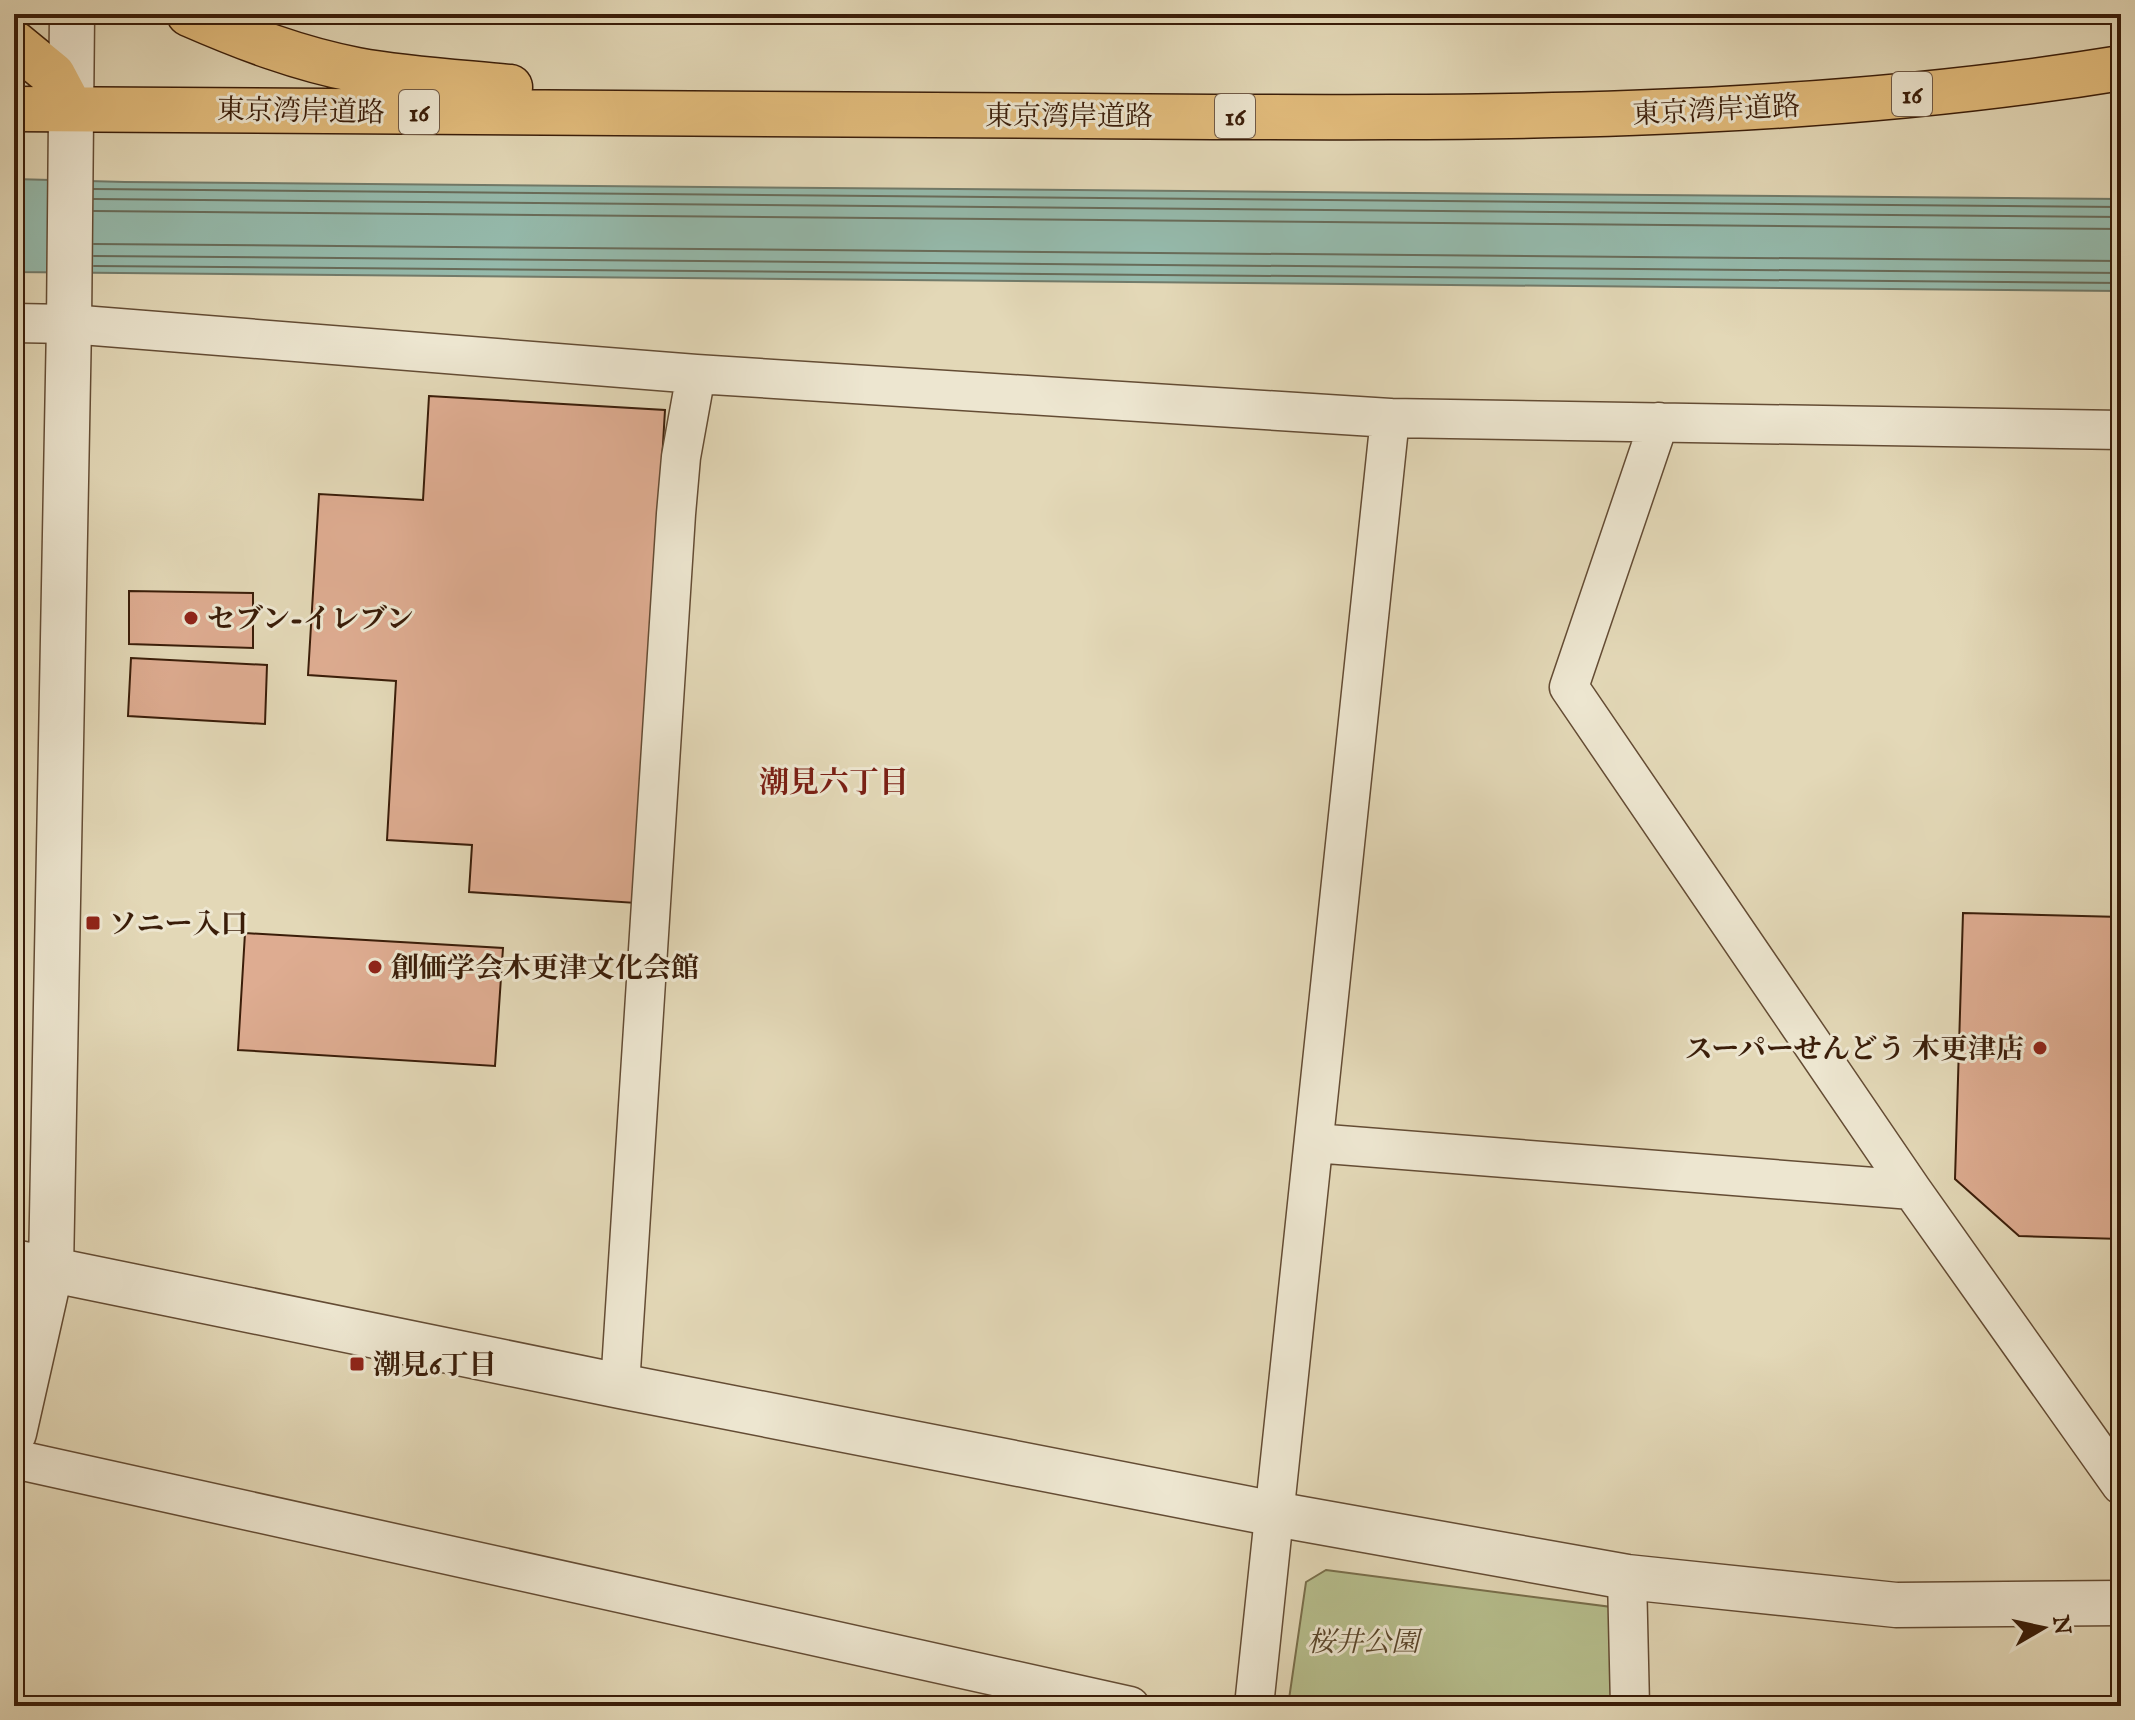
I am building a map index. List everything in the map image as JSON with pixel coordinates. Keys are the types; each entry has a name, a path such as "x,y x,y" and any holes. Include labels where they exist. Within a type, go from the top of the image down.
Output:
{"highway":[{"path":"189,14 291,54 359,70 767,113"},
{"path":"14,43 53,75 71,109"},
{"name":"東京湾岸道路","path":"14,109 1425,117 1625,114 1887,97 2121,68"}],"street":[{"path":"16,1411 32,1266 69,324 72,14"},
{"path":"14,323 69,324 696,374 1390,418 2121,430"},
{"path":"620,1386 676,514 681,457 696,374"},
{"path":"1254,1706 1390,418"},
{"path":"1659,422 1569,687 1912,1190 2121,1485"},
{"path":"1314,1143 1912,1190"},
{"path":"32,1266 620,1386 1275,1514 1627,1577 1896,1605 2121,1603"},
{"path":"14,1459 1130,1706"},
{"path":"1627,1577 1630,1706"}],"green space":[{"name":"桜井公園","path":"1326,1570 1619,1608 1623,1706 1288,1706 1306,1582"}],"water":[{"path":"14,179 2121,199 2121,291 14,272"}],"building":[{"path":"429,396 665,410 636,903 469,892 472,845 387,840 396,681 308,675 319,494 423,500"},
{"name":"セブン-イレブン","path":"129,591 253,593 253,648 129,644"},
{"path":"131,658 267,665 265,724 128,716"},
{"name":"スーパーせんどう 木更津店","path":"1963,913 2121,917 2121,1239 2019,1236 1955,1179"},
{"path":"245,933 503,948 495,1066 238,1050"}],"place":[{"name":"セブン-イレブン","path":"191,618"},
{"name":"ソニー入口","path":"93,923"},
{"name":"創価学会木更津文化会館","path":"375,967"},
{"name":"スーパーせんどう 木更津店","path":"2040,1048"},
{"name":"潮見6丁目","path":"357,1364"}],"district":[{"name":"潮見六丁目","path":"834,782"}]}
